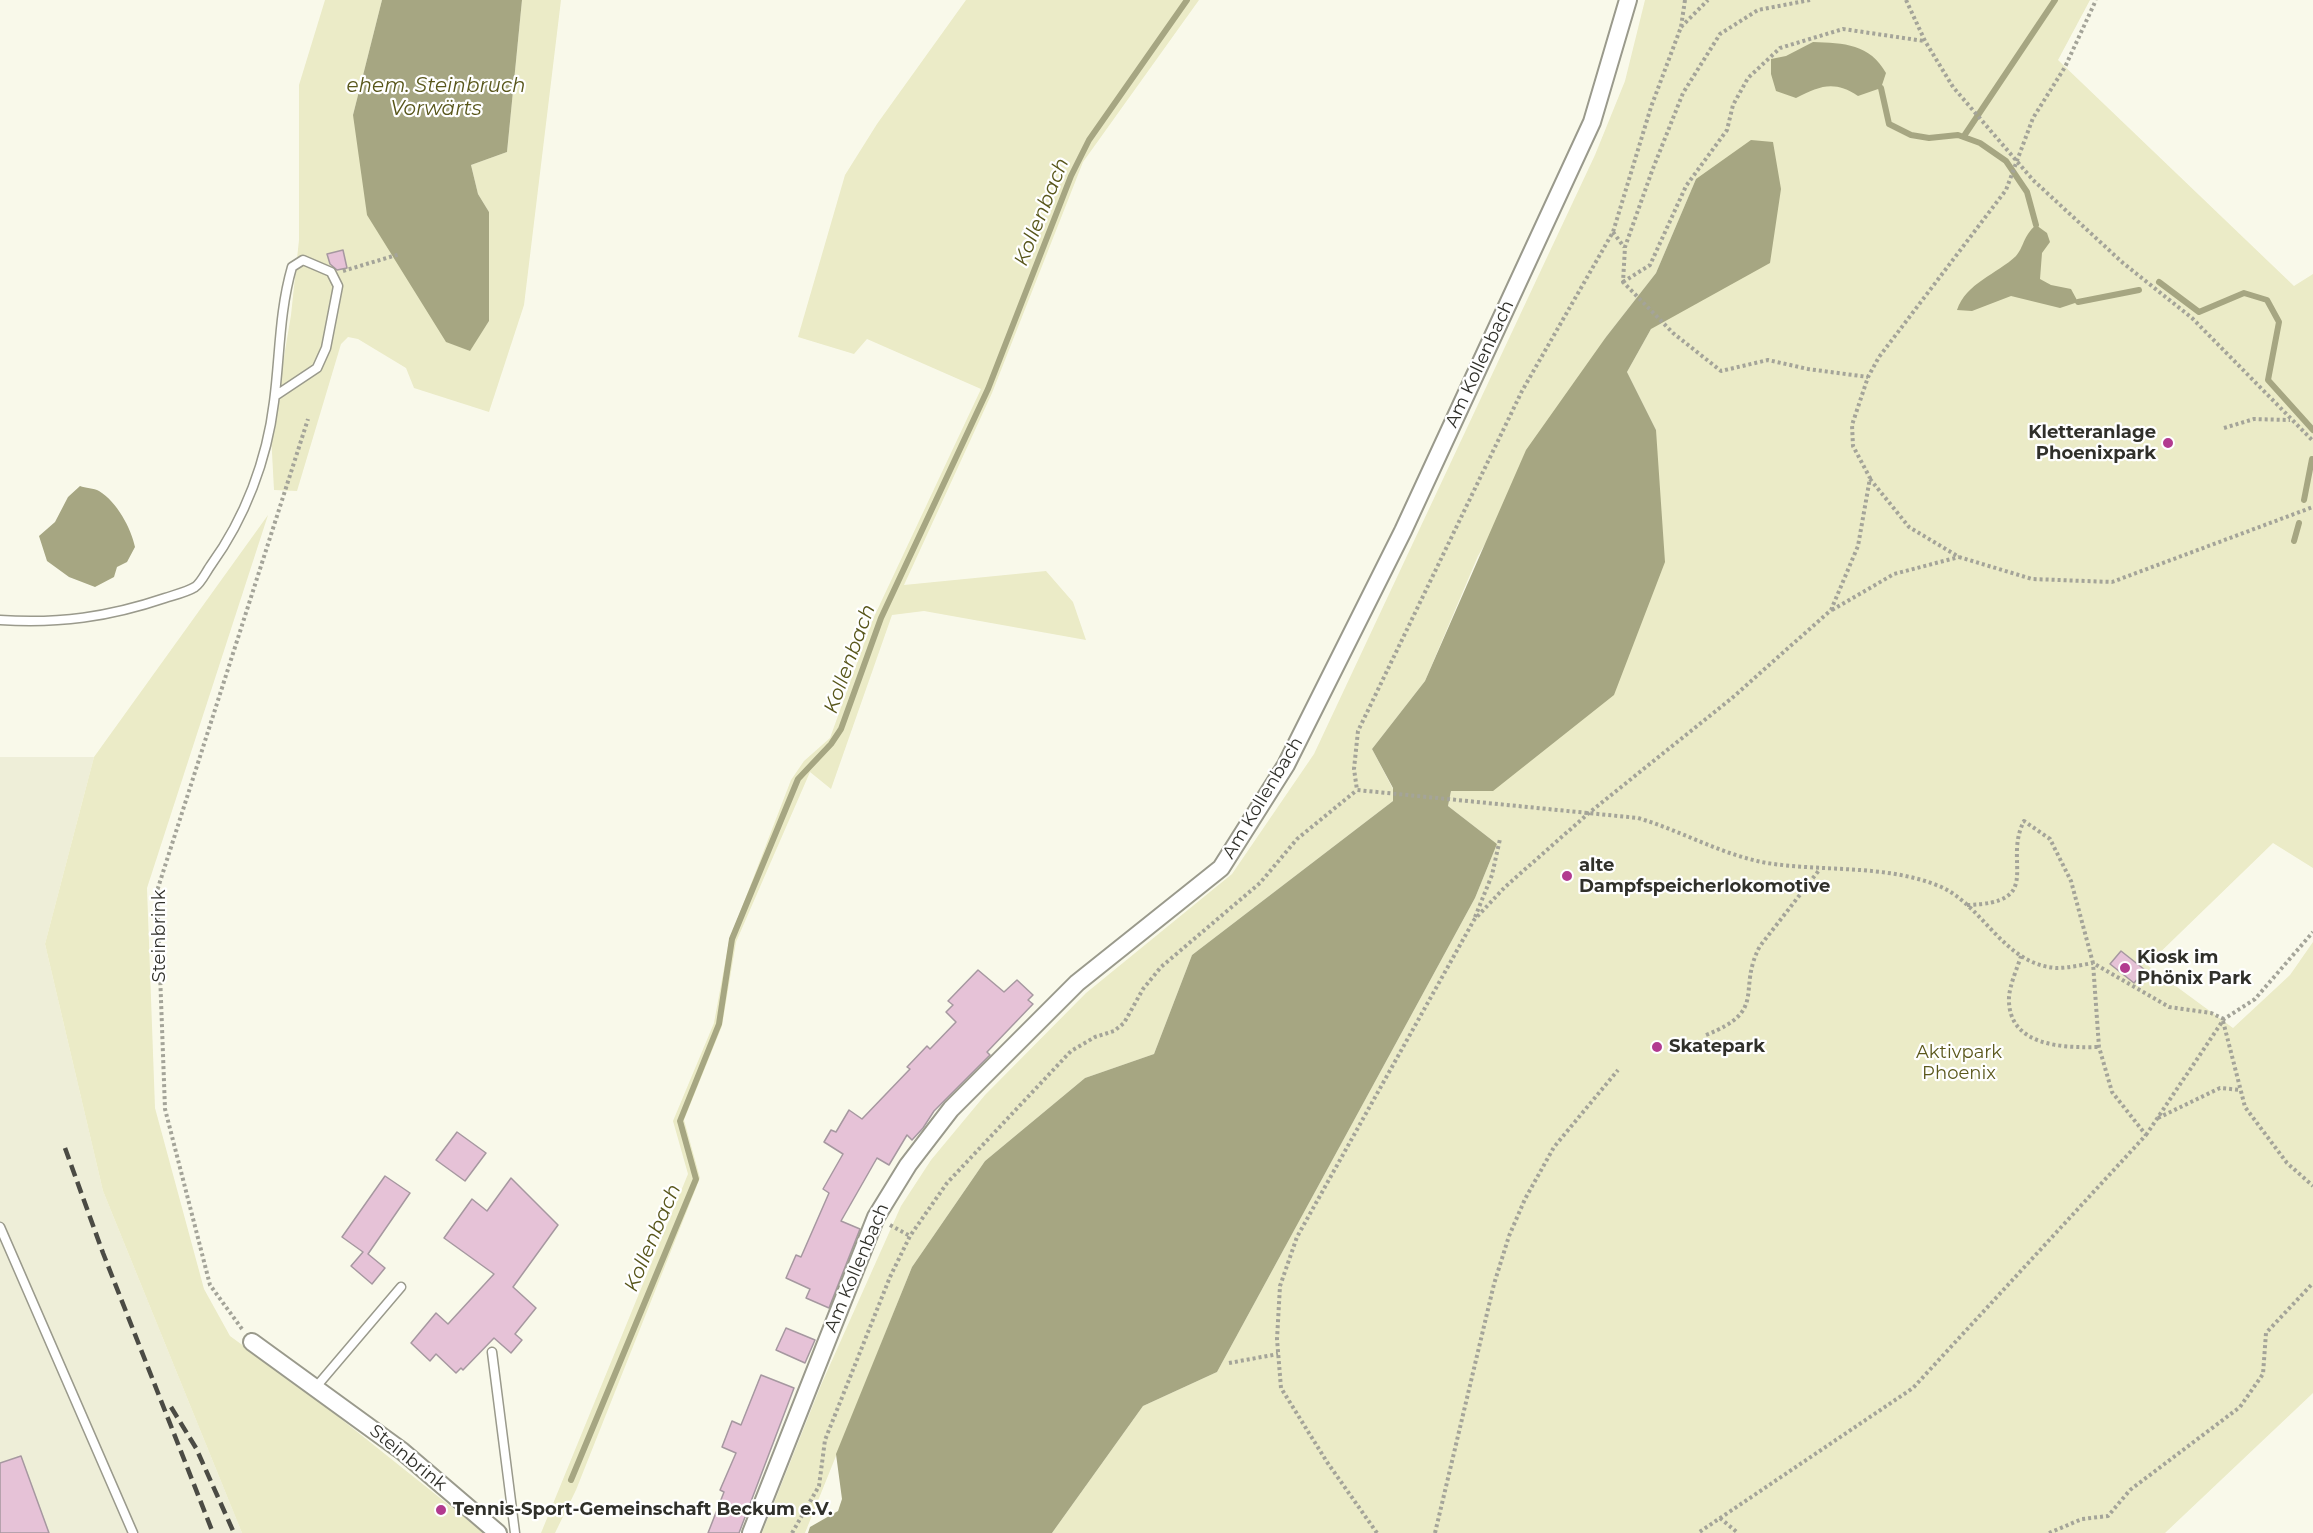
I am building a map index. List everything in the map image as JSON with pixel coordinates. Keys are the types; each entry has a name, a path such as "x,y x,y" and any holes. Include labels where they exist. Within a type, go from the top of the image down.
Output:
{"street":[{"name":"Am Kollenbach","path":"751,1533 876,1217 908,1165 951,1109 1077,983 1221,868 1286,765 1403,531 1592,122 1628,0"},
{"name":"Steinbrink","path":"252,1342 402,1451 498,1533"}],"lane":[{"path":"0,620 43,623 89,619 136,608 195,587 226,543 254,487 275,396 279,333 292,267 303,261 314,263 331,272 338,286 326,348 317,368 275,396"},
{"path":"0,1227 133,1533"},
{"path":"316,1387 401,1287"},
{"path":"492,1352 515,1533"}],"path":[{"path":"1357,790 1354,769 1358,730 1522,391 1613,232 1652,107 1681,27 1685,0"},
{"path":"1681,27 1708,0"},
{"path":"1810,0 1758,10 1720,34 1683,93 1624,247 1623,282 1662,323 1721,371 1768,360 1808,369 1868,377"},
{"path":"1906,0 1925,41 1953,87 2033,180 2090,235 2192,318 2313,441"},
{"path":"2096,0 2065,67 2033,118 2006,190 1879,357 1868,377 1852,426 1853,446 1870,478 1909,527 1959,557 2032,579 2112,582 2313,507"},
{"path":"1623,282 1650,265 1686,186 1726,130 1733,105 1748,78 1780,48 1843,29 1925,41"},
{"path":"1613,232 1624,247"},
{"path":"356,268 400,254"},
{"name":"Steinbrink","path":"252,1342 210,1285 165,1109 157,891 308,419"},
{"path":"2224,428 2254,419 2291,420"},
{"path":"1831,610 1858,546 1870,478"},
{"path":"1474,920 1505,886 1590,812 1732,698 1831,610 1894,574 1959,557"},
{"path":"792,1533 819,1486 825,1440 890,1277 909,1236 947,1183 1071,1051 1095,1037 1114,1031 1124,1023 1143,989 1161,967 1260,883 1298,839 1357,790 1638,818 1666,826 1716,849 1745,858 1821,869 1871,870 1917,878 1942,888 1967,905 2006,946 2021,956 2046,967 2060,968 2093,963 2169,1007 2211,1012 2223,1020 2245,1107 2287,1162 2313,1186"},
{"path":"1967,905 2001,901 2012,892 2019,878 2016,836 2024,821 2050,839 2071,881 2093,963 2099,1047 2112,1092 2146,1135"},
{"path":"1377,1533 1327,1462 1281,1388 1278,1354 1280,1286 1297,1237 1474,920 1492,875 1500,839"},
{"path":"1706,1035 1735,1021 1744,1013 1748,1002 1754,958 1760,946 1821,869"},
{"path":"1698,1533 1913,1388 2146,1135 2223,1020 2255,999 2313,932"},
{"path":"2021,956 2009,995 2014,1021 2022,1031 2044,1044 2099,1047"},
{"path":"1435,1533 1494,1284 1509,1236 1554,1147 1618,1070"},
{"path":"2157,1119 2220,1088 2241,1090"},
{"path":"2049,1533 2082,1519 2108,1516 2130,1490 2240,1407 2263,1374 2266,1333 2313,1283"},
{"path":"1229,1364 1278,1354"},
{"path":"1720,1518 1738,1533"}],"shaded area":[{"path":"0,757 94,757 45,944 103,1191 242,1533 0,1533"}],"green space":[{"path":"325,0 382,0 353,115 469,351 489,321 489,212 478,194 471,165 507,152 522,0 561,0 524,305 489,412 414,388 406,368 358,339 348,337 341,344 297,491 274,490 271,434 291,315 299,240 299,85"},
{"path":"966,0 1199,0 1083,162 992,393 904,585 1046,571 1073,602 1086,640 924,611 892,615 831,789 810,772 736,942 722,1026 684,1120 700,1178 576,1490 555,1533 541,1533 688,1174 673,1121 714,1023 729,941 791,780 804,761 830,738 873,619 981,389 867,339 854,354 798,337 845,175 877,124"},
{"name":"Aktivpark Phoenix","path":"1645,0 2090,0 2058,60 2294,286 2313,274 2313,868 2273,843 2147,965 2233,1028 2290,975 2313,942 2313,1393 2165,1533 1052,1533 1143,1406 1217,1372 1475,898 1497,844 1448,806 1451,791 1656,430 1627,372 1651,329 1696,179 1656,273 1606,337 1478,556 1425,681 1372,749 1393,789 1393,801 1192,955 1154,1054 1085,1078 985,1161 912,1267 805,1533 762,1533 821,1385 901,1206 931,1160 985,1095 1086,993 1232,874 1314,754 1595,155 1625,81"},
{"path":"268,515 147,888 155,1108 204,1289 230,1336 316,1399 484,1533 242,1533 103,1191 45,944 94,757"}],"water":[{"name":"ehem. Steinbruch Vorwärts","path":"382,0 522,0 507,152 471,165 478,194 489,212 489,321 470,351 446,342 367,215 353,115"},
{"path":"1813,42 1855,47 1872,56 1886,73 1881,88 1858,96 1842,88 1827,86 1796,98 1776,91 1771,74 1771,59 1786,56"},
{"path":"1751,140 1773,142 1781,189 1770,263 1651,329 1627,372 1656,430 1665,562 1614,695 1493,791 1451,791 1448,806 1497,844 1475,898 1217,1372 1143,1406 1052,1533 808,1533 810,1527 838,1511 842,1499 836,1454 912,1267 985,1161 1085,1078 1154,1054 1192,955 1393,801 1393,788 1372,749 1425,681 1526,450 1606,337 1656,273 1696,179"},
{"path":"2036,225 2047,233 2050,242 2042,253 2040,279 2051,285 2071,289 2078,302 2060,308 2011,296 1972,311 1957,310 1967,293 2016,256"},
{"path":"80,486 99,491 112,502 127,524 135,547 127,562 117,567 114,577 95,587 69,577 47,561 39,536 55,522 68,497"}],"building":[{"path":"343,250 347,268 337,270 330,264 327,254"},
{"path":"2121,951 2145,970 2134,983 2110,964"},
{"path":"978,970 1004,992 1017,980 1033,995 1028,1000 1033,1004 987,1052 990,1055 934,1111 912,1140 907,1135 889,1165 877,1158 841,1221 860,1229 829,1308 806,1298 810,1289 786,1278 796,1255 801,1257 829,1193 823,1189 843,1154 824,1142 831,1130 836,1132 849,1110 862,1119 910,1069 907,1067 927,1046 930,1049 956,1022 946,1012 953,1005 948,1001"},
{"path":"457,1132 486,1153 465,1181 436,1160"},
{"path":"385,1176 410,1193 368,1254 385,1268 372,1284 351,1266 363,1252 342,1237"},
{"path":"511,1178 558,1225 513,1287 536,1308 515,1334 522,1340 511,1353 494,1338 463,1370 461,1368 456,1373 436,1354 430,1361 411,1343 436,1313 448,1324 494,1274 444,1238 472,1199 487,1211"},
{"path":"786,1328 815,1340 805,1363 776,1350"},
{"path":"761,1375 794,1388 739,1533 708,1533 724,1492 720,1490 736,1453 722,1447 732,1421 741,1425"},
{"path":"21,1456 49,1533 0,1533 0,1463"}],"waterway":[{"name":"Kollenbach","path":"571,1480 696,1179 680,1121 719,1024 732,939 798,779 831,744 841,729 881,618 988,389 1071,176 1089,140 1187,0"},
{"path":"1964,136 2055,0"},
{"path":"1881,88 1889,124 1911,135 1929,138 1958,135 1980,143 2006,161 2027,192 2036,225"},
{"path":"2159,282 2199,312 2244,293 2267,300 2279,322 2268,380 2313,430"},
{"path":"2078,302 2139,290"},
{"path":"2304,500 2312,459"},
{"path":"2294,541 2299,523"}],"railway":[{"path":"65,1148 103,1253 213,1533"},
{"path":"171,1407 196,1448 234,1533"}],"place":[{"name":"Kletteranlage Phoenixpark","path":"2168,443"},
{"name":"alte Dampfspeicherlokomotive","path":"1567,876"},
{"name":"Kiosk im Phönix Park","path":"2125,968"},
{"name":"Skatepark","path":"1657,1047"},
{"name":"Tennis-Sport-Gemeinschaft Beckum e.V.","path":"441,1510"}]}
